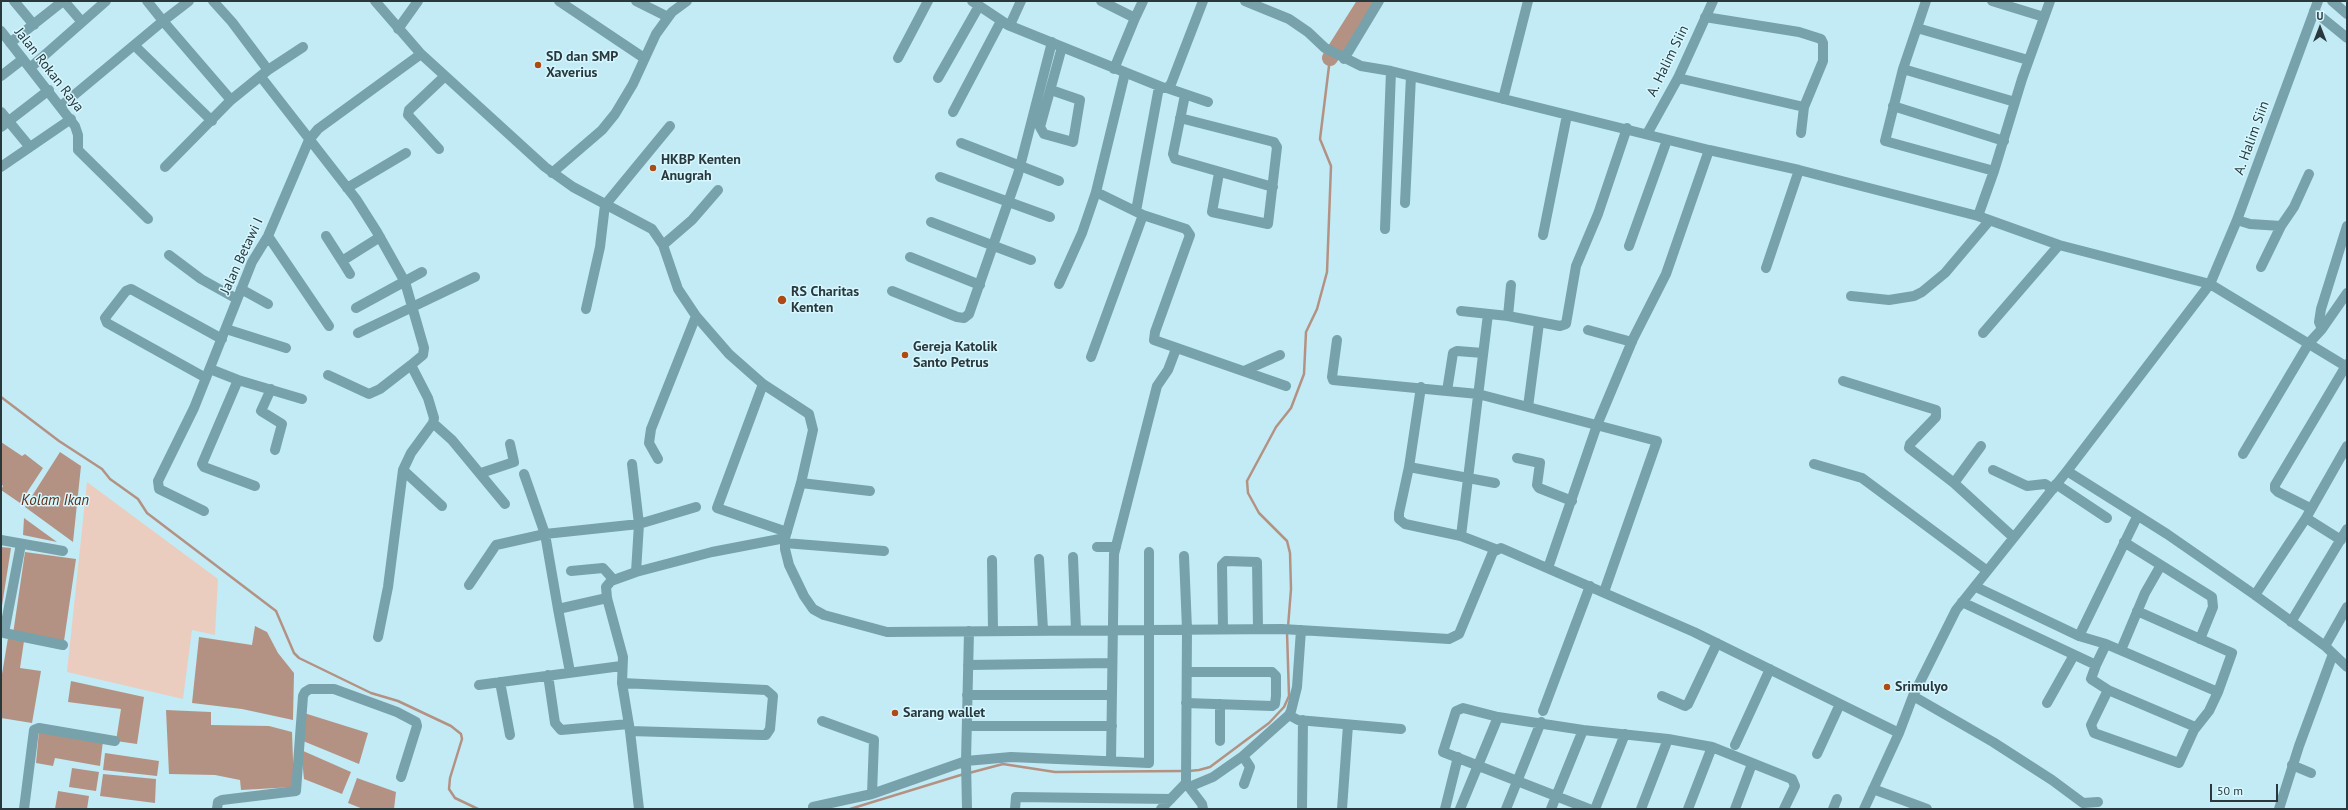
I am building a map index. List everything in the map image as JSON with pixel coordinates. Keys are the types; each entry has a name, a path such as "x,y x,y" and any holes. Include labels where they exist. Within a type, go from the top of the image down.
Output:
{"street":[{"path":"14,1 34,25"},
{"path":"10,43 64,1 82,22"},
{"path":"147,1 232,100"},
{"path":"61,106 189,1"},
{"path":"213,1 232,22 309,140 347,188 380,237 405,282 424,352 411,365 380,389 369,394 328,375"},
{"path":"375,1 421,54 552,173 605,205 652,229 663,245 674,283 696,316 729,354 762,384 809,414 812,420 813,430 801,483 786,537 787,560 798,586 809,604 824,615 879,631 1282,629 1454,639 1459,634 1495,549"},
{"path":"398,29 418,1"},
{"path":"560,1 573,5 644,58"},
{"path":"636,1 668,17"},
{"path":"552,173 608,123 624,100 644,58 668,17 687,1"},
{"path":"898,58 928,1"},
{"path":"952,112 1021,1"},
{"path":"1100,1 1135,18"},
{"path":"1114,69 1143,1"},
{"path":"1163,88 1171,84 1203,1"},
{"path":"1245,1 1279,15 1300,26 1325,48 1343,59 1361,66 1391,71 1568,115 1627,128 1667,140 1799,170 1978,216 2059,245 2217,287 2346,366 2274,485 2274,489 2308,513 2340,540"},
{"path":"1343,59 1379,1"},
{"path":"1503,99 1528,1"},
{"name":"A. Halim Siin","path":"1647,134 1678,78 1713,1"},
{"path":"1926,1 1903,69 1885,138 1887,142 1994,172"},
{"path":"1992,1 2044,17"},
{"path":"1978,216 2004,141 2028,60 2050,1"},
{"name":"A. Halim Siin","path":"1864,809 1873,789 1894,731 1962,602 1976,587 1981,566 2009,533 2055,487 2072,473 2217,287 2243,222 2318,1"},
{"path":"30,68 104,2"},
{"path":"2334,2 2347,14"},
{"path":"938,78 975,4 1006,23 1114,69 1163,88 1208,102"},
{"path":"2314,11 2347,38"},
{"path":"1705,17 1799,32 1821,39 1823,43 1823,61 1804,107 1801,133"},
{"path":"1917,28 2028,60"},
{"name":"Jalan Rokan Raya","path":"1,31 71,119 77,130 81,153 148,219"},
{"path":"892,292 957,317 964,318 969,314 1020,165 1052,42"},
{"path":"135,46 212,121"},
{"path":"165,167 232,100 264,73 303,47"},
{"path":"1051,90 1081,101 1073,142 1044,134 1041,130 1051,90 1062,47"},
{"name":"Jalan Betawi I","path":"204,512 159,489 158,485 208,373 252,262 268,236 309,140 318,129 421,54"},
{"path":"1,76 23,59"},
{"path":"1903,69 2015,102"},
{"path":"1385,229 1391,71"},
{"path":"1059,284 1082,233 1096,192 1125,73"},
{"path":"439,149 408,115 409,110 445,76"},
{"path":"1405,203 1411,76"},
{"path":"1678,78 1804,107"},
{"path":"1091,357 1140,213 1163,88"},
{"path":"4,124 49,90"},
{"path":"1185,95 1173,157 1180,162 1273,187"},
{"path":"1893,106 2004,141"},
{"path":"1,112 4,124 29,146"},
{"path":"1543,235 1568,115"},
{"path":"1180,118 1274,142 1277,148 1268,224 1225,216 1212,211 1218,172"},
{"path":"1,167 29,146 71,119"},
{"path":"586,309 600,247 605,205 670,126"},
{"path":"1461,311 1508,316 1560,326 1566,324 1576,266 1598,214 1627,128"},
{"path":"1628,246 1667,140"},
{"path":"961,143 1059,181"},
{"path":"1548,568 1598,425 1632,342 1666,274 1709,150"},
{"path":"347,188 406,153"},
{"path":"1766,268 1799,170"},
{"path":"2261,267 2281,226 2294,208 2309,174"},
{"path":"940,177 1050,217"},
{"path":"663,245 692,220 718,190"},
{"path":"1096,192 1140,213 1186,229 1190,235 1153,336 1156,342 1286,386"},
{"path":"1851,296 1889,300 1914,296 1922,292 1946,273 1989,221"},
{"path":"931,222 1031,260"},
{"path":"2243,222 2281,226"},
{"path":"2322,329 2319,322 2321,309 2347,226"},
{"path":"268,236 329,326"},
{"path":"326,236 350,274"},
{"path":"342,261 380,237"},
{"path":"1983,333 2059,245"},
{"path":"169,255 201,279 237,299"},
{"path":"910,257 980,285"},
{"path":"356,308 422,272"},
{"path":"358,334 413,309 475,277"},
{"path":"1508,316 1511,286"},
{"path":"222,339 132,289 126,291 105,318 107,323 208,373 238,380 302,399"},
{"path":"241,289 268,304"},
{"path":"2243,454 2309,343 2322,329 2347,293"},
{"path":"1461,536 1488,314"},
{"path":"658,459 649,443 651,429 696,316"},
{"path":"1528,407 1539,323"},
{"path":"226,329 286,348"},
{"path":"1588,330 1632,342"},
{"path":"1337,340 1332,377 1333,380 1421,387 1478,394 1655,440 1657,443 1604,592"},
{"path":"1111,761 1112,663 1116,547 1157,386 1168,370 1176,349"},
{"path":"1447,391 1453,353 1457,351 1483,353"},
{"path":"1244,371 1280,355"},
{"path":"378,637 388,587 403,470 411,453 433,423 433,413 428,398 411,365"},
{"path":"238,380 202,464 204,467 255,486"},
{"path":"1843,382 1936,410 1936,417 1910,444 1909,448 1954,483 2009,533"},
{"path":"762,384 717,509 786,537 884,551"},
{"path":"1421,387 1409,467 1399,513 1401,521 1461,536 1495,549 1504,548 1717,643 1894,731"},
{"path":"270,389 261,411 282,424 275,450"},
{"path":"433,423 452,440 481,473 505,504"},
{"path":"481,473 514,462 510,444"},
{"path":"1954,483 1981,446"},
{"path":"2255,595 2308,513 2347,446"},
{"path":"1517,458 1540,463 1537,485 1539,488 1572,501"},
{"path":"632,464 639,524 636,572"},
{"path":"1814,464 1862,478 1981,566"},
{"path":"1409,467 1495,483"},
{"path":"403,470 442,506"},
{"path":"1993,470 2027,486 2055,487 2107,518"},
{"path":"2072,473 2255,595 2325,646 2347,667"},
{"path":"524,474 545,534 570,672"},
{"path":"801,483 870,491"},
{"path":"469,585 496,545 545,534 639,524 696,507"},
{"path":"2079,636 2136,519"},
{"path":"2291,622 2347,529"},
{"path":"639,809 622,683 621,666 623,657 607,598 606,587 613,579 636,572 712,552 786,537"},
{"path":"1,540 64,551"},
{"path":"2124,542 2214,599 2213,607 2200,638"},
{"path":"21,544 3,632 63,645"},
{"path":"1097,547 1116,547"},
{"path":"813,807 872,794 966,764 1011,757 1149,763 1149,552"},
{"path":"1184,556 1188,629 1186,703 1187,782 1202,804 1203,809"},
{"path":"1073,557 1076,630"},
{"path":"1039,559 1043,630"},
{"path":"992,560 993,630"},
{"path":"1223,629 1222,562 1256,561 1258,629"},
{"path":"2121,650 2136,611 2161,566"},
{"path":"571,572 603,568 613,579"},
{"path":"1543,711 1590,586"},
{"path":"1976,587 2079,636 2121,650 2218,692"},
{"path":"558,609 607,598"},
{"path":"1962,602 2096,665"},
{"path":"2325,646 2347,607"},
{"path":"2108,690 2091,725 2094,733 2179,763 2194,730 2209,711 2218,692 2232,653 2136,611"},
{"path":"1161,809 1187,782 1213,777 1243,756 1284,707 1297,686 1300,630"},
{"path":"967,809 966,764 969,631"},
{"path":"1662,696 1685,706 1688,704 1717,643"},
{"path":"2106,644 2091,679 2108,690 2193,726 2194,730"},
{"path":"2279,809 2292,765 2334,654"},
{"path":"2047,704 2074,655"},
{"path":"968,665 1112,663"},
{"path":"479,685 621,666"},
{"path":"1734,745 1770,669"},
{"path":"1187,672 1272,672 1276,676 1284,707"},
{"path":"548,675 555,723 561,730 629,727 766,735 770,729 773,696 766,690 622,683"},
{"path":"500,682 510,735"},
{"path":"217,809 218,802 222,800 296,791 303,696 305,692 310,689 334,689 397,712 416,722 417,726 401,777"},
{"path":"968,695 1112,695"},
{"path":"1913,696 1993,742 2052,780 2083,803 2098,802"},
{"path":"1186,703 1284,707 1303,720 1401,729"},
{"path":"1220,704 1220,741"},
{"path":"1817,754 1840,704"},
{"path":"1589,809 1446,753 1442,750 1456,710 1463,708 1498,716 1583,730 1668,739 1712,746 1794,781 1794,786 1784,809"},
{"path":"1460,809 1498,716"},
{"path":"1302,809 1303,720"},
{"path":"822,721 874,740 872,794"},
{"path":"1506,809 1541,722"},
{"path":"1342,809 1348,725"},
{"path":"967,726 1112,726"},
{"path":"24,809 34,730 39,728 115,741"},
{"path":"1551,809 1583,730"},
{"path":"1595,809 1625,734"},
{"path":"1641,809 1668,739"},
{"path":"1688,809 1712,746"},
{"path":"1243,756 1250,768 1244,784"},
{"path":"1445,809 1458,757"},
{"path":"1735,809 1752,764"},
{"path":"2292,765 2311,773"},
{"path":"1873,789 1927,809"},
{"path":"1015,809 1016,797 1171,799"},
{"path":"1833,809 1837,799"}],"shaded area":[{"path":"87,482 218,579 215,635 192,630 183,699 67,672"}],"water":[{"path":"1,442 22,456 25,454 43,468 20,503 1,490 3,486 1,484"},
{"name":"Kolam Ikan","path":"60,452 81,466 73,542 25,507"},
{"path":"24,518 57,542 23,535"},
{"path":"1,547 11,548 1,612"},
{"path":"25,552 76,559 64,641 13,634"},
{"path":"255,626 267,632 278,653 294,673 293,720 242,709 192,703 199,637 252,645"},
{"path":"8,638 24,641 20,668 41,671 32,723 1,718 1,680"},
{"path":"71,681 144,697 137,744 116,741 121,709 68,702"},
{"path":"166,710 211,712 211,725 269,726 292,732 294,787 241,790 240,780 215,775 169,774"},
{"path":"304,713 368,733 359,764 303,741"},
{"path":"39,731 103,741 100,766 55,758 53,766 36,763"},
{"path":"301,750 351,772 342,794 304,779"},
{"path":"105,753 159,761 157,776 103,770"},
{"path":"72,768 99,772 96,791 69,787"},
{"path":"103,774 156,779 155,803 100,796"},
{"path":"357,778 396,792 394,809 363,809 348,803"},
{"path":"58,791 89,796 87,809 55,809"}],"waterway":[{"path":"1330,58 1366,1"},
{"path":"1288,627 1291,589 1290,553 1287,541 1259,513 1248,493 1247,481 1276,427 1291,408 1304,374 1306,332 1317,309 1327,272 1331,166 1320,139 1330,58"},
{"path":"1,397 59,441 102,469 110,479 138,499 147,513 276,611 294,653 299,658 371,693 398,701 451,726 461,734 462,739 450,778 449,789 455,798 478,809"},
{"path":"1189,771 1210,767 1269,723 1284,707 1289,696 1287,632"},
{"path":"969,773 1003,764 1055,772 1184,771"},
{"path":"850,809 964,774"}],"place":[{"name":"SD dan SMP Xaverius","path":"538,65"},
{"name":"HKBP Kenten Anugrah","path":"653,168"},
{"name":"RS Charitas Kenten","path":"782,300"},
{"name":"Gereja Katolik Santo Petrus","path":"905,355"},
{"name":"Srimulyo","path":"1887,687"},
{"name":"Sarang wallet","path":"895,713"}]}
